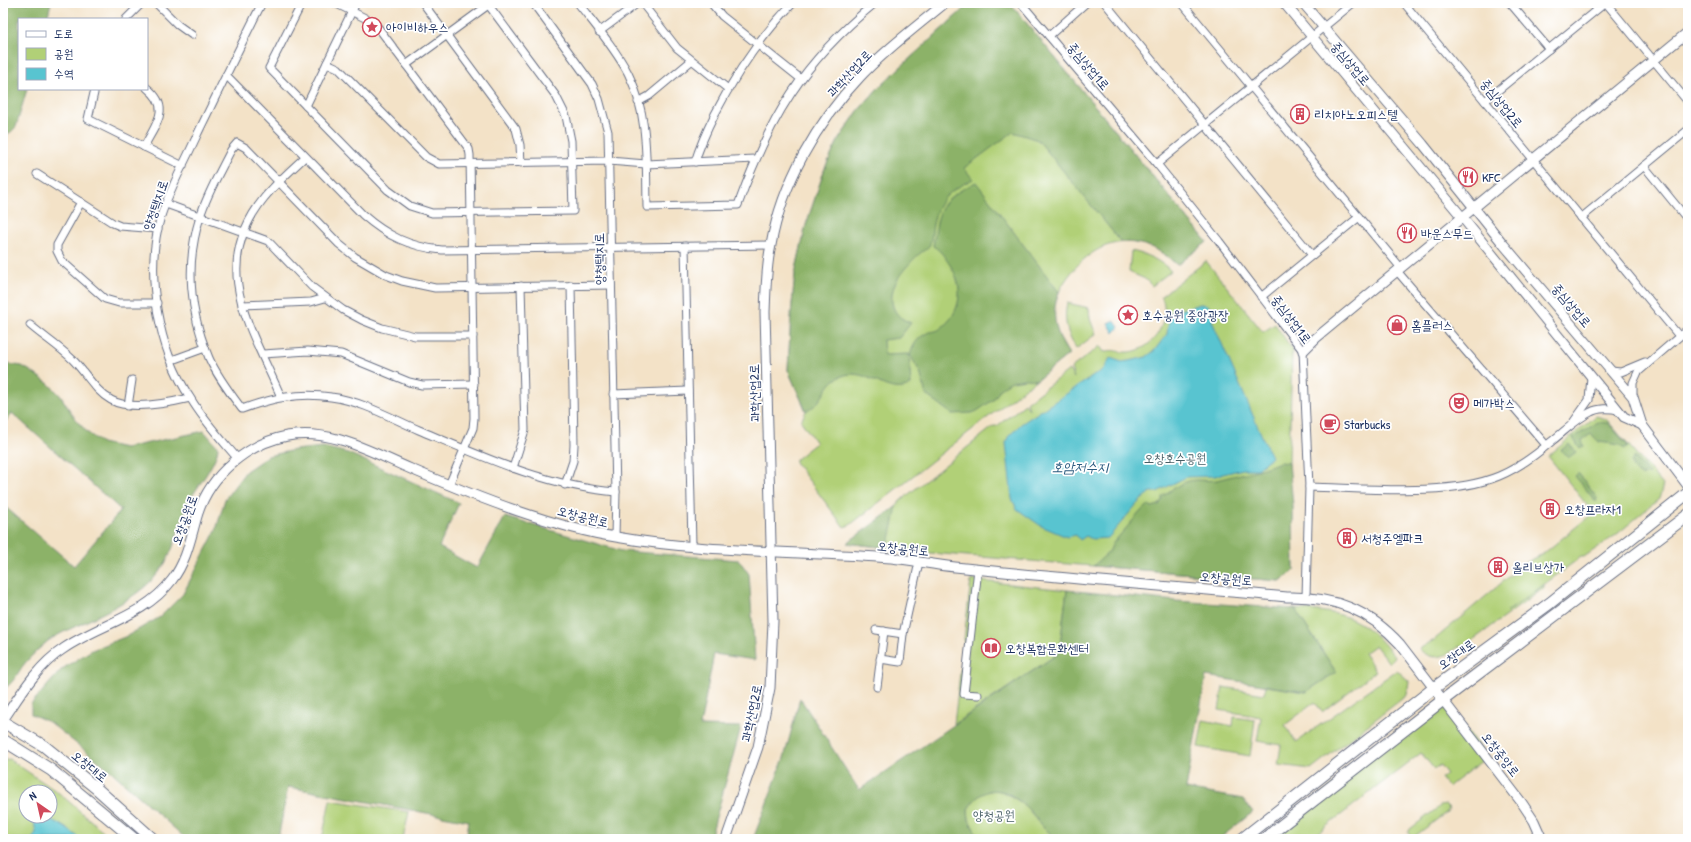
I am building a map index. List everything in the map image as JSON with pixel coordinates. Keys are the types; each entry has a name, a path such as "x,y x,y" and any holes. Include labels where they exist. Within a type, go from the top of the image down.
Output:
{"main road":[{"name":"오창대로","path":"1242,839 1434,688 1550,603 1688,493"},
{"path":"1264,839 1443,700 1688,515"},
{"name":"오창대로","path":"3,721 44,746 96,788 153,839"},
{"path":"3,740 52,770 134,839"}],"street":[{"path":"127,18 142,3"},
{"path":"156,3 178,25 192,35"},
{"name":"양청택지로","path":"238,458 204,419 190,398 172,360 165,342 156,303 154,265 158,229 166,204 260,3"},
{"path":"302,3 269,68 388,190 401,201 421,211 432,213 573,210 572,162 569,128 562,107 488,4 406,65"},
{"path":"335,3 377,26 469,149 472,213 474,423 449,485"},
{"path":"306,106 356,3"},
{"path":"423,3 516,129 520,145 521,163"},
{"name":"양청택지로","path":"533,3 585,73 599,99 608,132 616,492 615,537"},
{"path":"578,3 621,60 628,74 638,102 644,129 647,207 738,205 755,159 784,103 800,79 838,35 876,3"},
{"path":"599,32 638,3"},
{"path":"642,3 667,38 691,61 728,89"},
{"path":"711,3 722,16 800,79"},
{"path":"781,3 787,10"},
{"path":"695,162 699,147 728,89 757,44 793,3"},
{"name":"과학산업2로","path":"726,839 758,747 769,696 773,621 770,552 765,312 766,273 770,245 782,206 797,170 809,146 837,104 861,76 945,3"},
{"name":"중심상업1로","path":"1021,3 1157,164 1304,351 1309,487"},
{"path":"1048,36 1086,3"},
{"path":"1105,3 1312,255"},
{"path":"1182,3 1399,269 1546,445"},
{"name":"중심상업로","path":"1284,3 1462,217 1618,410 1624,417 1642,425"},
{"name":"중심상업로","path":"1303,3 1423,144 1633,397 1642,425 1688,486"},
{"name":"중심상업로","path":"1157,164 1353,3"},
{"name":"중심상업2로","path":"1404,3 1679,336"},
{"path":"1510,3 1549,49"},
{"path":"1485,101 1606,3 1688,102"},
{"path":"1304,351 1316,338 1399,269 1688,32"},
{"path":"638,102 649,96 691,61"},
{"path":"327,63 338,68 426,157 439,164 609,161 646,164 755,159"},
{"path":"226,75 363,215 387,234 402,242 428,249 472,250 770,245"},
{"path":"144,147 160,113 161,105 160,100 148,89"},
{"path":"94,93 88,119 183,166"},
{"path":"1581,218 1688,130"},
{"path":"611,285 435,288 402,281 370,267 339,244 246,148 237,143 231,150 200,216 193,246 191,277 194,308 205,348 218,373 242,409 281,397 318,395 348,400 513,468 566,485 588,490 616,492"},
{"path":"281,397 242,305 236,283 236,267 238,252 244,232 256,209 279,182 305,157"},
{"path":"1644,166 1688,220"},
{"path":"37,174 120,226 158,229"},
{"path":"81,202 57,245 57,251 62,261 105,299 119,303 156,303"},
{"path":"166,204 268,241 312,287 325,298 343,310 382,328 415,336 473,336"},
{"path":"1261,297 1358,217"},
{"path":"685,246 692,546"},
{"path":"566,485 574,445 571,285"},
{"path":"513,468 525,430 521,286"},
{"path":"242,305 311,302 325,298"},
{"path":"30,325 74,361 93,383 111,400 128,406 190,398"},
{"path":"1633,397 1633,383 1638,372 1688,329"},
{"path":"172,360 205,348"},
{"path":"263,354 290,352 334,353 415,384 474,384"},
{"path":"1611,371 1621,372 1649,361"},
{"path":"1570,426 1589,400 1592,377"},
{"path":"128,406 132,380"},
{"path":"613,394 688,391"},
{"path":"1306,597 1309,487 1441,488 1476,484 1499,476 1520,465 1570,426 1592,411 1611,409 1618,410"},
{"name":"오창공원로","path":"3,721 35,674 55,654 67,646 142,608 172,581 184,560 205,497 226,468 238,458 257,446 270,441 298,435 322,435 347,442 486,500 542,519 615,537 692,546 770,552 891,558 978,569 1287,597 1306,597 1353,608 1380,624 1400,644 1434,688"},
{"path":"880,659 900,662 903,634 918,562"},
{"path":"978,569 964,694 978,695"},
{"path":"876,630 903,634"},
{"path":"877,686 884,631"},
{"name":"오창중앙로","path":"1434,688 1522,803 1534,821 1542,839"}],"green space":[{"path":"3,3 51,3 47,18 18,18 18,90 27,90 16,127 3,140"},
{"path":"970,3 1010,3 1207,242 1177,265 1164,254 1150,247 1136,243 1122,242 1109,245 1095,251 1083,260 1071,273 1063,285 1056,299 1054,309 1054,321 1056,327 1069,354 850,525 844,527 795,462 796,459 816,443 801,421 806,411 788,370 795,274 806,225 825,168 839,139 858,111 879,87"},
{"path":"970,3 1010,3 1207,242 1177,265 1165,255 1145,245 1121,242 1038,140 1013,132 964,168 973,179 958,187 946,196 938,208 935,216 929,246 917,256 899,276 893,288 892,302 894,310 898,316 911,323 899,338 883,340 884,355 909,354 911,385 902,388 894,388 885,386 860,375 851,374 842,376 837,378 828,387 817,403 806,411 788,370 791,315 795,274 806,225 825,168 839,139 858,111 879,87"},
{"path":"976,182 1059,292 1055,308 1056,324 1064,347 1069,354 1037,380 1026,379 1012,381 1002,387 993,400 977,411 972,413 952,414 926,395 920,372 910,355 918,340 927,333 939,329 947,322 956,309 959,293 956,278 953,270 944,257 933,246 935,233 939,214 943,206 948,200"},
{"path":"1131,251 1152,258 1171,271 1152,286 1145,279 1129,272"},
{"name":"오창호수공원","path":"1206,261 1263,332 1275,324 1292,349 1289,463 1294,571 1280,581 918,552 847,543 896,507 900,501 994,426 997,426 1025,404 1029,409 1027,402 1069,370 1074,378 1071,368 1100,346 1104,352 1110,350 1129,352 1147,346 1159,332 1163,323 1164,305 1161,296"},
{"path":"1067,303 1089,308 1090,319 1096,334 1076,349 1070,338 1066,321 1065,315"},
{"path":"8,364 22,366 49,384 60,395 76,420 88,433 102,443 125,448 204,431 218,447 211,467 193,494 186,508 172,549 157,575 138,592 116,607 48,641 28,659 13,681 3,689 3,505 74,566 121,510 12,413 3,425 3,365"},
{"path":"1596,416 1606,419 1663,485 1659,499 1616,535 1584,557 1581,557 1507,612 1545,586 1544,588 1462,648 1460,648 1460,646 1450,653 1435,657 1424,653 1419,649 1434,640 1525,563 1543,554 1593,513 1548,456"},
{"path":"1598,422 1608,423 1628,446 1624,449 1620,445 1599,442 1591,434 1582,440 1584,446 1580,449 1573,438"},
{"path":"1569,444 1576,452 1568,458 1561,450"},
{"path":"323,447 348,453 459,503 439,547 477,568 505,517 622,551 739,560 749,574 755,660 714,654 700,726 741,727 710,839 466,839 469,821 288,787 278,839 186,839 111,771 49,722 31,714 31,704 62,669 92,650 127,636 160,617 183,594 216,530 225,499 246,471 268,456 294,450"},
{"path":"1635,457 1649,474 1639,475 1633,469 1631,462"},
{"path":"1280,462 1289,463 1293,505 1294,571 1280,581 1093,566 1109,552 1113,543 1142,510 1149,505 1152,507 1159,505 1162,497 1177,486 1195,480 1217,480"},
{"path":"1579,474 1597,498 1596,502 1575,476"},
{"path":"896,507 888,548 847,543"},
{"path":"971,580 1067,590 1059,653 954,724"},
{"path":"1067,590 1176,601 1295,609 1336,672 1306,692 1206,676 1186,789 1243,799 1253,812 1219,839 1060,839 1049,833 1030,811 1018,800 1010,795 996,790 981,794 968,809 969,820 979,839 753,839 784,758 800,698 859,790 1059,653"},
{"path":"1295,609 1327,612 1352,619 1373,633 1395,657 1389,663 1375,645 1364,653 1376,671 1322,712 1315,702 1285,725 1296,742 1397,670 1409,681 1407,695 1311,769 1278,765 1281,745 1257,741 1261,717 1219,710 1223,687 1264,694 1266,686 1306,692 1336,672"},
{"path":"1443,700 1487,757 1448,787 1441,778 1447,774 1440,765 1434,769 1421,753 1310,839 1264,839"},
{"path":"1234,717 1255,720 1250,756 1198,747 1203,720 1233,726"},
{"path":"9,759 46,784 18,784 18,824 58,824 58,792 112,839 3,839 3,760"},
{"name":"양청공원","path":"999,790 1022,803 1050,834 1060,839 979,839 969,820 968,809 980,794 988,791"},
{"path":"330,800 409,812 403,839 322,839"},
{"path":"1446,805 1449,808 1447,812 1415,836 1411,837 1408,833 1410,829 1440,806"}],"water":[{"name":"호암저수지","path":"1200,304 1208,305 1214,316 1212,321 1271,457 1257,469 1243,469 1215,476 1186,477 1157,492 1150,492 1137,504 1108,538 1092,539 1086,536 1080,540 1076,535 1067,537 1041,526 1017,509 1012,499 1006,443 1008,437 1021,424 1104,369 1110,358 1122,362 1146,357 1154,351 1167,334 1170,313"},
{"path":"1114,320 1119,327 1114,333 1108,323"},
{"path":"34,824 58,824 81,839 32,839 36,833"}],"place":[{"name":"아이비하우스","path":"372,27"},
{"name":"리치아노오피스텔","path":"1300,114"},
{"name":"KFC","path":"1468,177"},
{"name":"바운스무드","path":"1407,233"},
{"name":"호수공원 중앙광장","path":"1128,315"},
{"name":"홈플러스","path":"1397,325"},
{"name":"메가박스","path":"1459,403"},
{"name":"Starbucks","path":"1330,424"},
{"name":"오창프라자1","path":"1550,509"},
{"name":"서청주엘파크","path":"1347,538"},
{"name":"올리브상가","path":"1498,567"},
{"name":"오창복합문화센터","path":"991,648"}]}
